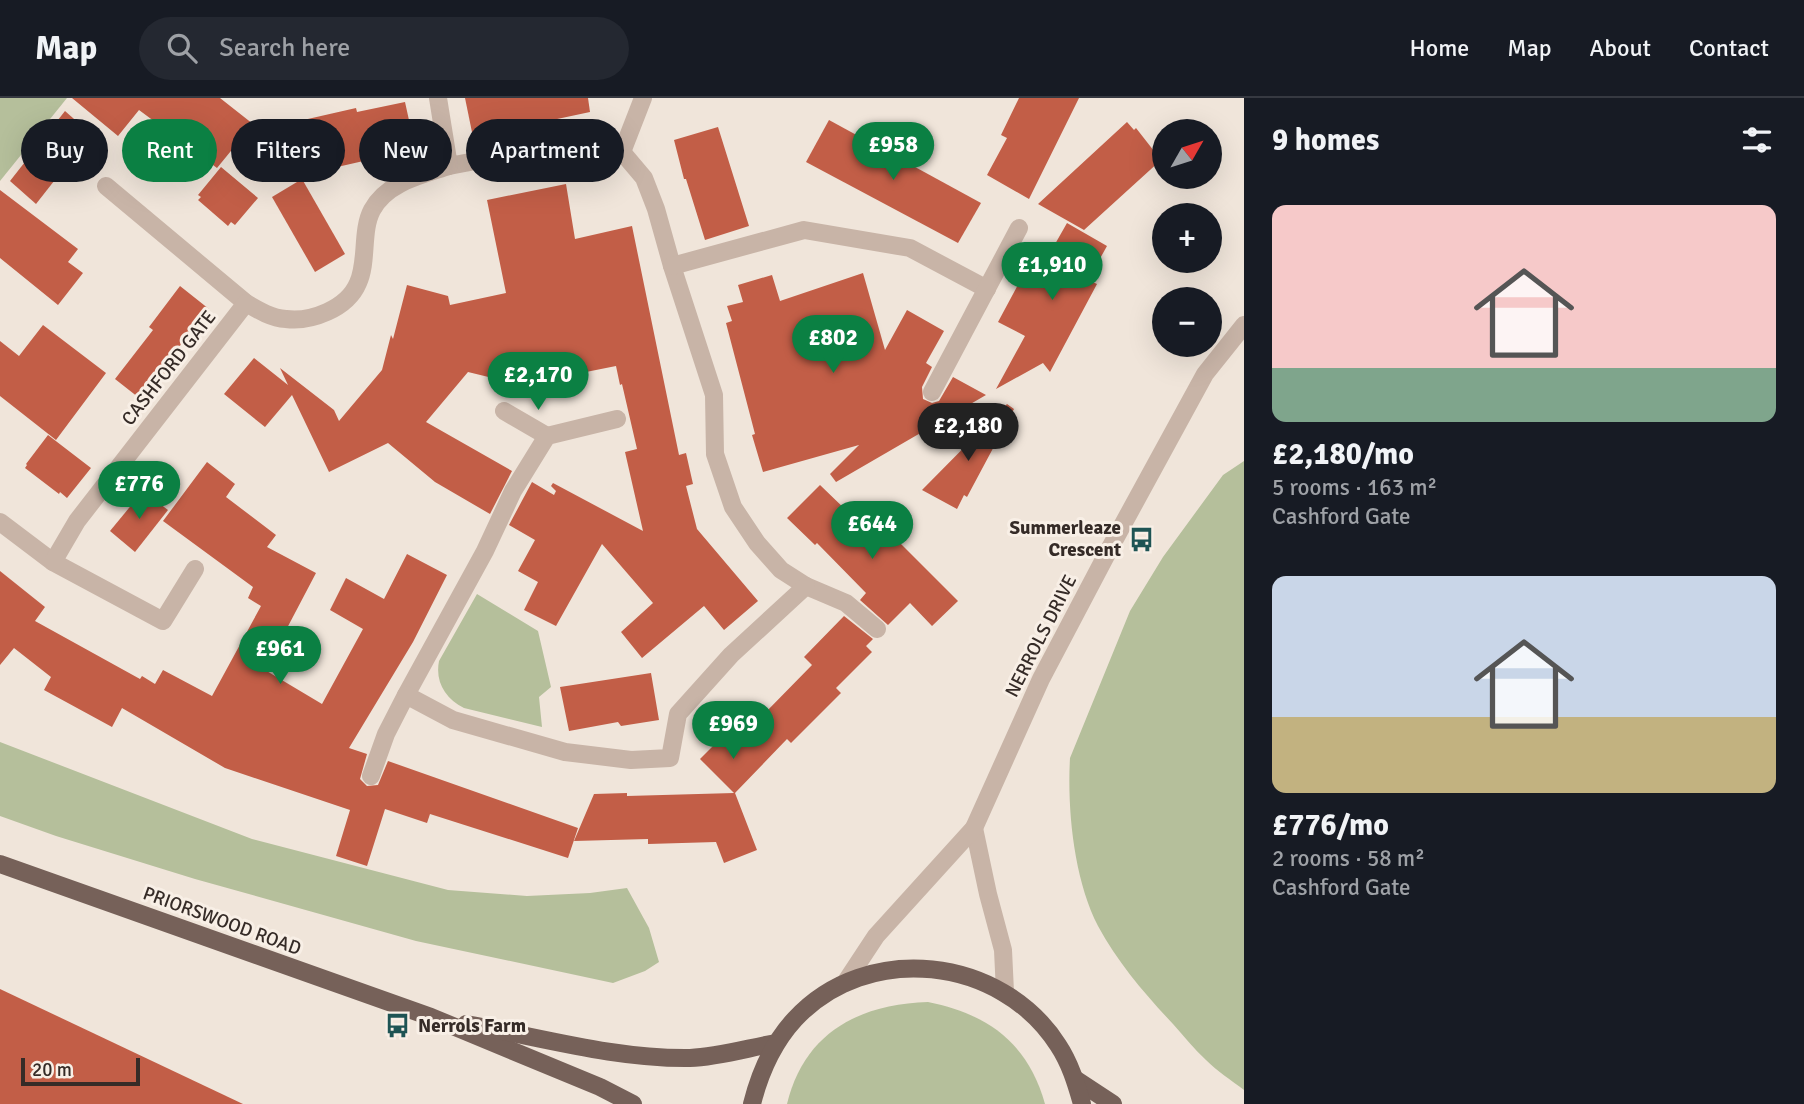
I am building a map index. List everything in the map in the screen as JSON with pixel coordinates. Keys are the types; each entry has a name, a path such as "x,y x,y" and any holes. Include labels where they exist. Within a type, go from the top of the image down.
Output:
{"main road":[{"name":"PRIORSWOOD ROAD","path":"0,864 431,1017 600,1087 633,1104"},
{"path":"752,1104 759,1076 776,1043 795,1018 818,998 845,983 884,970 926,967 967,975 1005,992 1035,1015 1059,1045 1075,1079 1082,1104"},
{"name":"PRIORSWOOD ROAD","path":"431,1017 536,1036 593,1050 643,1055 692,1058 776,1043"},
{"path":"1075,1079 1113,1104"}],"street":[{"path":"438,98 441,119"},
{"path":"624,147 643,98"},
{"path":"624,154 644,178 656,209 714,395 715,454 733,507 757,543 781,570 806,586 846,603 877,629"},
{"name":"CASHFORD GATE","path":"106,186 246,303 264,313 285,319 312,318 340,305 358,284 371,211 387,192 405,182"},
{"path":"932,392 1019,228"},
{"path":"672,266 804,230 910,248 987,289"},
{"name":"CASHFORD GATE","path":"53,562 77,521 246,303"},
{"name":"NERROLS DRIVE","path":"845,983 876,936 974,828 1041,679 1110,548 1205,374 1244,325"},
{"path":"504,411 547,436 617,419"},
{"path":"371,776 386,734 406,695 485,551 513,491 547,436"},
{"path":"0,522 53,562 163,621 194,569"},
{"path":"406,695 453,720 565,752 631,760 670,758 678,714 731,656 806,586"},
{"path":"974,828 1003,950 1005,992"}],"green space":[{"path":"0,98 67,98 50,119 21,119 21,155 0,181"},
{"path":"1244,461 1244,1090 1202,1056 1152,1001 1123,965 1098,926 1078,866 1071,822 1069,778 1070,758 1130,611 1163,557 1223,475"},
{"path":"477,594 538,631 551,687 539,697 542,727 464,708 443,689 438,669 439,661"},
{"path":"0,742 252,839 448,890 527,896 627,888 649,928 659,962 645,971 613,983 416,941 195,879 56,836 0,816"},
{"path":"928,1002 969,1014 1003,1035 1028,1064 1045,1104 787,1104 795,1079 806,1058 838,1027 879,1009"}],"building":[{"path":"72,98 220,98 247,119 231,119 231,151 217,168 217,119 151,119 139,110 132,119 122,119 122,131 118,136 108,128 108,119 97,119"},
{"path":"465,98 588,98 590,112 557,119 469,119"},
{"path":"1019,98 1079,98 1029,199 987,175 1007,138 1001,135"},
{"path":"405,102 409,119 359,119 359,162 345,165 345,119 308,119 356,108 357,112"},
{"path":"65,111 74,119 59,119"},
{"path":"829,120 981,203 958,243 806,162"},
{"path":"1127,122 1134,130 1136,128 1152,148 1152,168 1084,230 1038,204"},
{"path":"718,127 749,226 705,240 674,140"},
{"path":"21,167 21,182 53,182 36,204 10,181"},
{"path":"221,167 231,175 231,182 239,182 258,198 235,225 231,222 228,226 198,200 201,197 198,195 209,182 217,182 217,172"},
{"path":"297,182 304,182 345,254 315,272 272,197"},
{"path":"566,184 575,239 632,226 679,455 686,453 693,484 686,486 697,529 758,601 724,630 704,606 642,658 621,632 653,603 602,544 556,626 524,610 538,582 518,571 535,540 509,525 532,482 554,495 556,491 551,486 553,483 643,531 625,452 637,449 616,366 521,385 468,372 426,422 512,471 490,514 435,482 388,443 329,472 292,395 265,427 224,394 254,358 288,385 280,368 334,410 339,421 382,370 407,285 448,296 450,305 506,293 487,200"},
{"path":"0,190 78,249 68,262 83,273 58,305 0,258"},
{"path":"1067,223 1107,246 1088,280 1097,284 1050,372 1043,363 996,389 1025,336 998,322 1020,281 1027,284 1033,272 1038,274"},
{"path":"863,273 885,350 907,310 944,331 926,363 932,367 922,387 923,399 932,403 939,401 953,377 986,395 836,482 830,474 859,445 763,472 726,323 732,321 727,306 743,302 738,285 772,275 780,301"},
{"path":"180,286 209,309 171,357 175,360 143,401 115,379 153,330 149,327"},
{"path":"43,325 106,373 56,440 0,396 0,341 19,356"},
{"path":"1007,404 1014,409 967,497 964,495 957,509 922,490"},
{"path":"48,435 91,468 67,498 25,468"},
{"path":"207,462 235,484 226,497 276,535 267,547 316,573 265,670 322,704 363,629 330,610 346,578 384,599 407,554 447,575 413,642 349,748 367,754 360,779 367,786 378,785 388,761 578,828 568,858 430,814 427,823 385,809 367,866 336,856 350,810 225,768 122,708 112,727 44,690 51,677 14,648 0,665 0,571 45,607 35,621 140,679 142,676 155,684 163,670 212,696 261,606 248,598 253,587 163,521"},
{"path":"820,485 875,538 885,528 958,601 932,626 910,603 888,625 860,600 866,593 817,543 815,545 787,518"},
{"path":"143,491 168,510 135,552 110,531"},
{"path":"844,616 873,639 866,646 872,652 836,688 841,693 791,743 787,739 735,793 757,850 724,863 716,842 648,844 648,839 574,841 594,794 627,793 627,796 734,793 700,759 753,706 763,715 812,665 804,657"},
{"path":"651,673 659,720 621,726 618,722 569,731 560,687"},
{"path":"0,989 243,1104 0,1104"}],"place":[{"name":"Summerleaze Crescent","path":"1141,539"},
{"name":"Nerrols Farm","path":"398,1026"}]}
